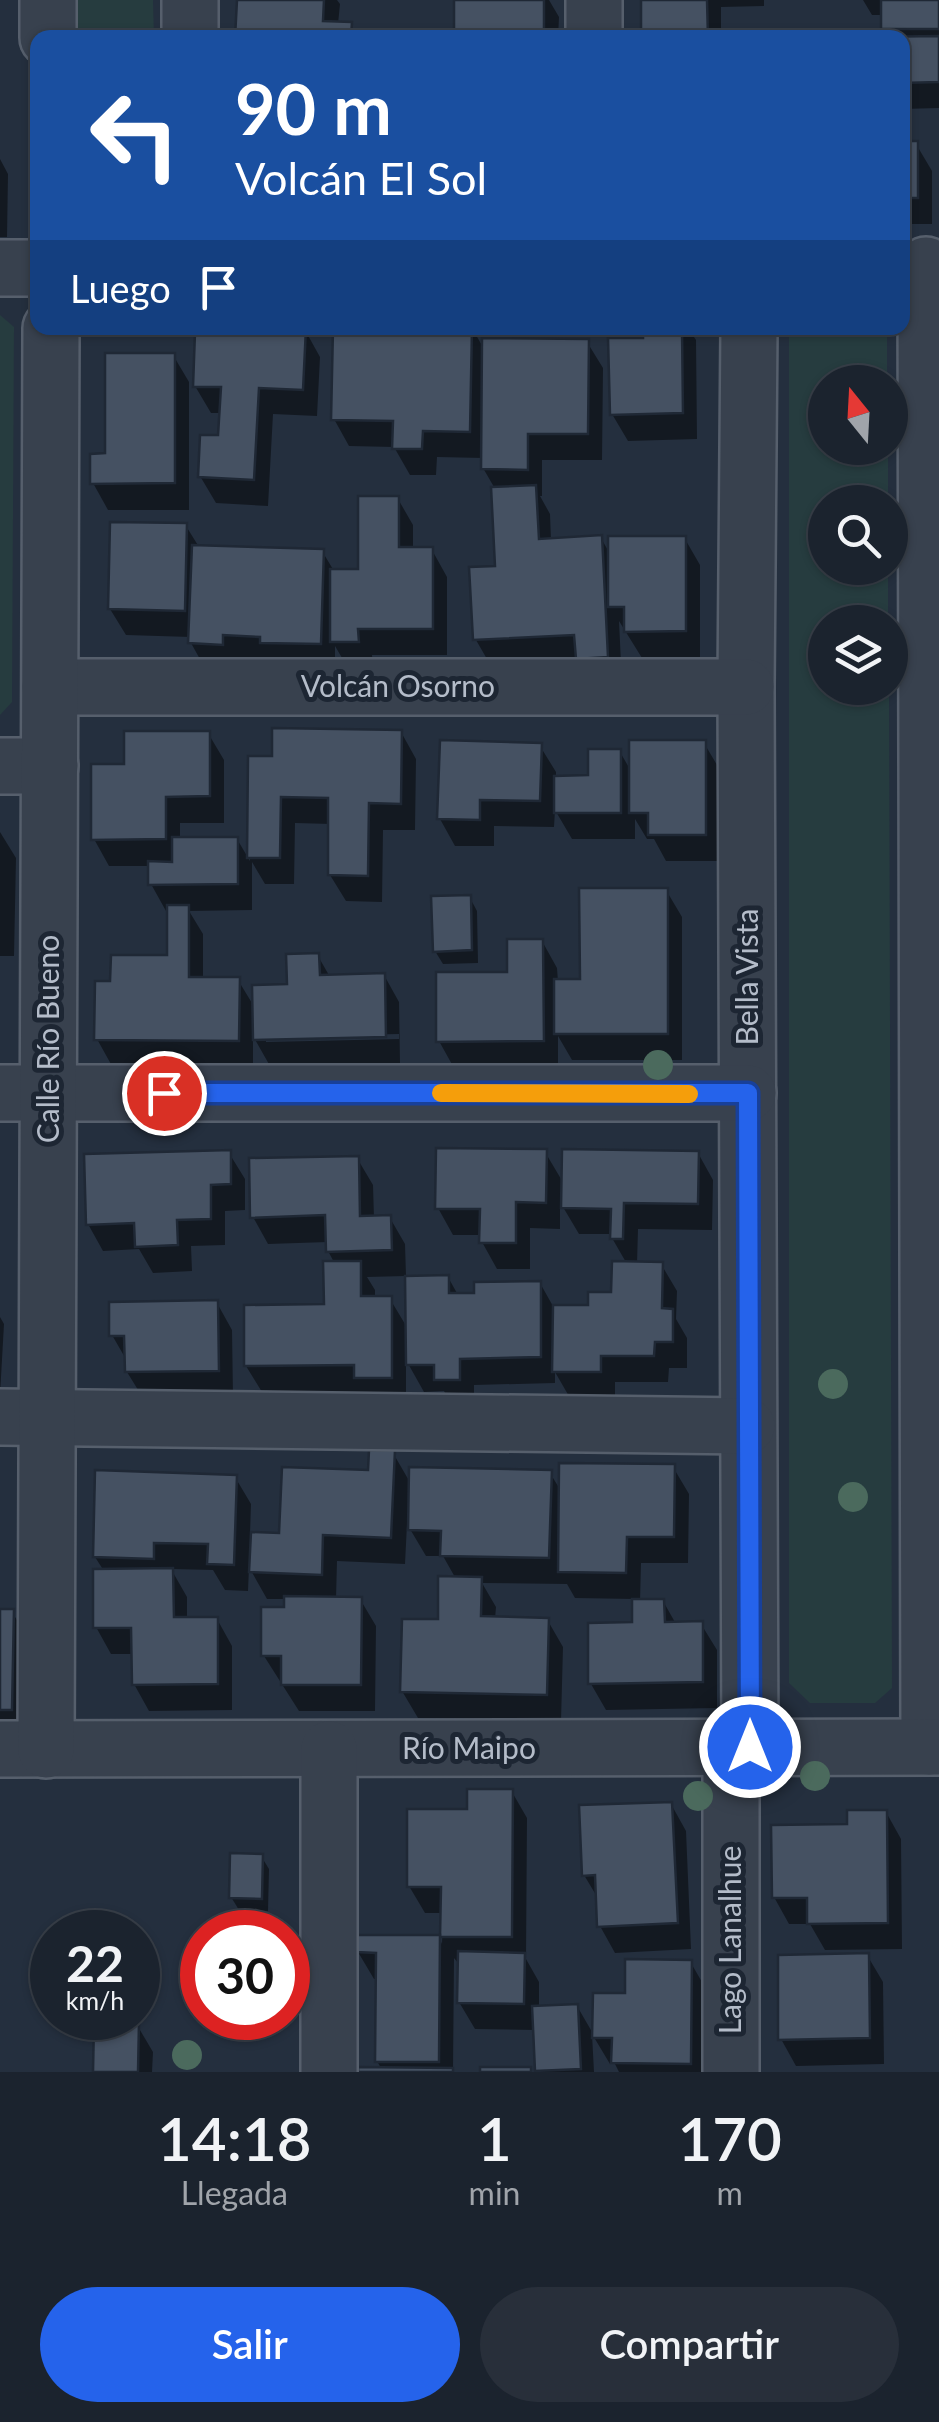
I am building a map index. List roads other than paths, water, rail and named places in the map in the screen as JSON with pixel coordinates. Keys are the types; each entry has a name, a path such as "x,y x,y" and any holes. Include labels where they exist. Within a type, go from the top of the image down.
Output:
{"street":[{"path":"48,0 48,30"},
{"path":"190,0 190,30"},
{"path":"594,0 594,30"},
{"path":"922,266 933,713 934,1747"},
{"path":"0,268 30,268"},
{"name":"Calle Río Bueno","path":"23,1749 25,766 50,687 51,335"},
{"name":"Bella Vista","path":"740,1748 748,1426 749,335"},
{"name":"Volcán Osorno","path":"50,687 746,687"},
{"path":"24,1093 748,1093"},
{"path":"24,1417 748,1426"},
{"name":"Río Maipo","path":"23,1749 934,1747"},
{"name":"Lago Lanalhue","path":"731,2072 740,1748"},
{"path":"328,2072 329,1749"}]}
